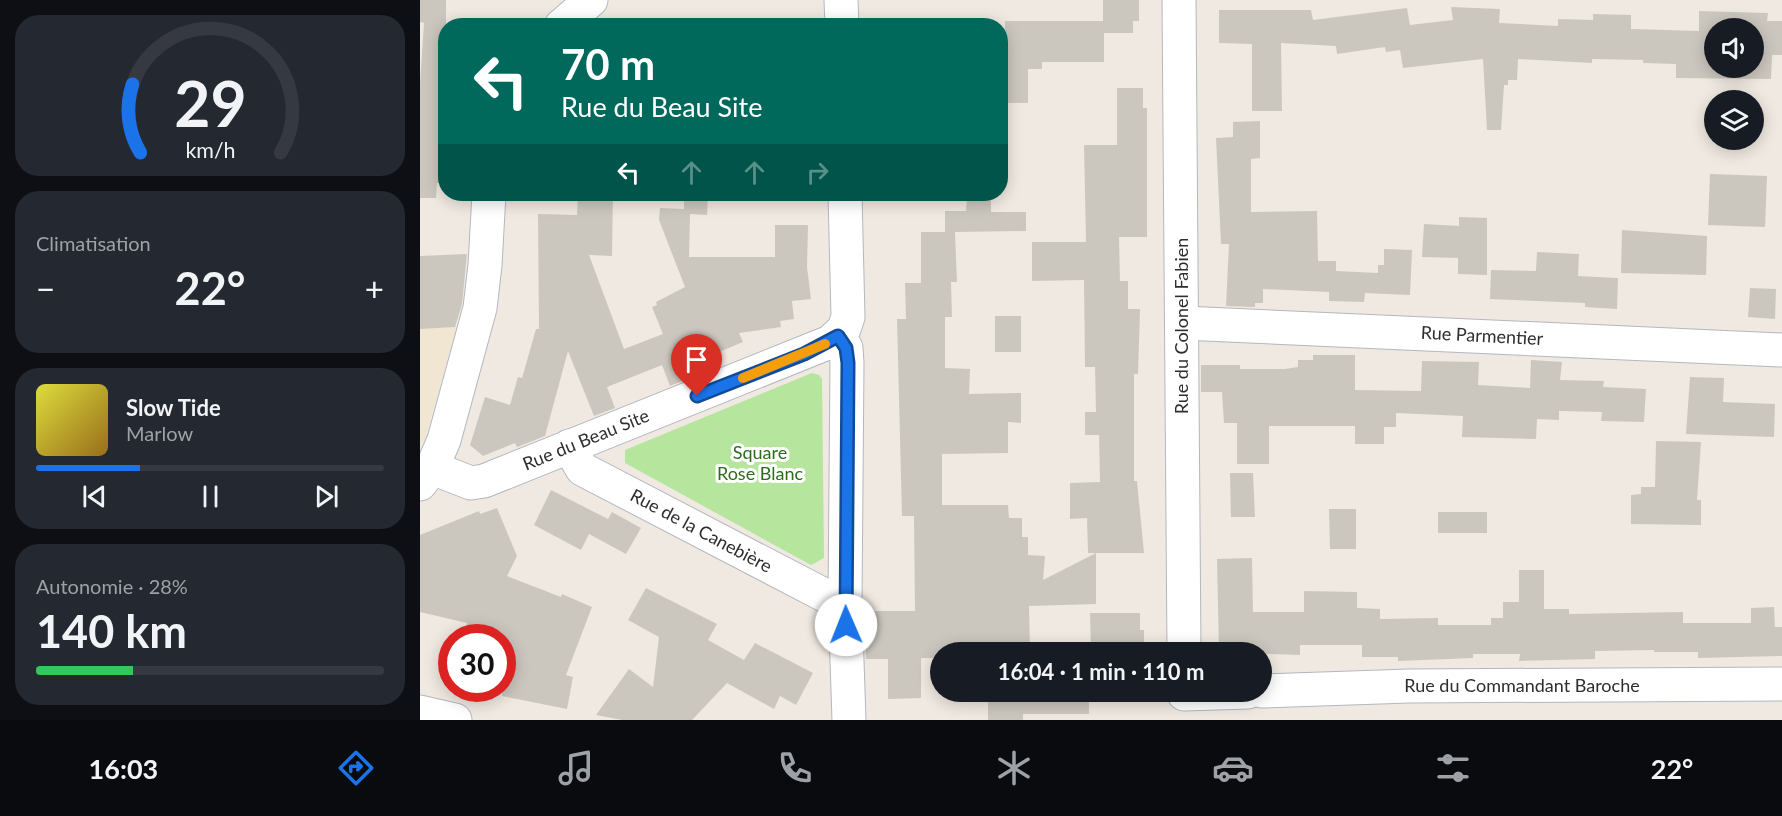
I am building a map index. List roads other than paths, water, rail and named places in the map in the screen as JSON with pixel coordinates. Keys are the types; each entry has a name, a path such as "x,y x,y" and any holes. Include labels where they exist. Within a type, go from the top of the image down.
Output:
{"street":[{"path":"570,18 591,0"},
{"path":"841,0 842,18"},
{"name":"Rue du Colonel Fabien","path":"1179,0 1184,642"},
{"path":"426,476 449,424 480,308 489,201"},
{"path":"845,201 848,317 844,329 838,336 846,348 848,363 845,601 849,720"},
{"name":"Rue Parmentier","path":"1183,323 1782,350"},
{"name":"Rue du Beau Site","path":"426,476 471,483 484,482 568,446 804,354 838,336"},
{"name":"Rue de la Canebière","path":"568,446 582,469 826,596 845,601"},
{"name":"Rue du Commandant Baroche","path":"1272,691 1409,686 1782,684"},
{"path":"420,712 455,720"}],"park label":[{"name":"Square Rose Blanc","path":"760,463"}]}
